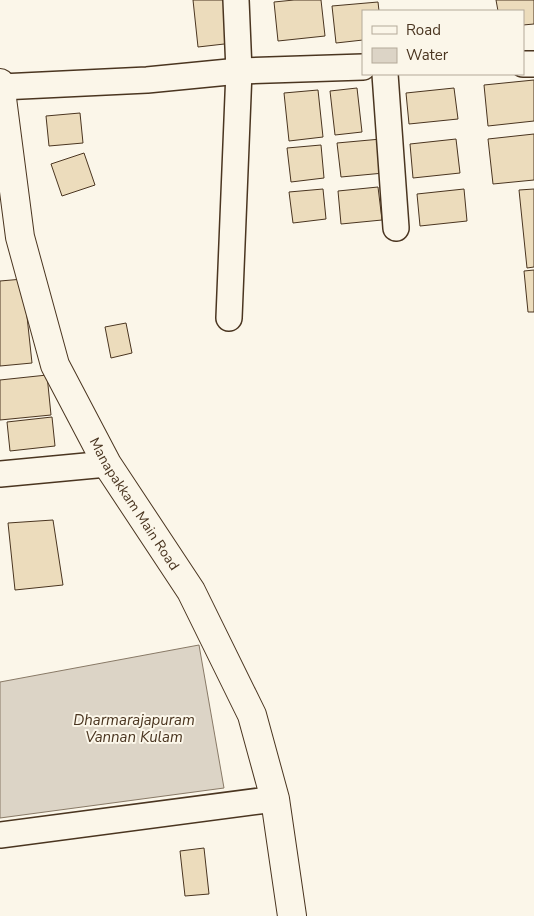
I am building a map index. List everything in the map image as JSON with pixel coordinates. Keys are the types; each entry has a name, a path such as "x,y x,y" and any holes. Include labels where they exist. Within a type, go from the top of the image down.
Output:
{"main road":[{"name":"Manapakkam Main Road","path":"0,83 20,237 55,365 107,464 191,591 252,714 275,799 292,916"}],"street":[{"path":"229,318 239,71 236,0"},
{"path":"0,87 147,80 239,71 362,67"},
{"path":"384,75 396,228"},
{"path":"0,474 107,464"},
{"path":"0,835 275,799"}],"water":[{"name":"Dharmarajapuram Vannan Kulam","path":"199,645 224,788 0,818 0,682"}],"building":[{"path":"193,0 228,0 233,43 198,47"},
{"path":"321,0 325,36 278,41 274,2"},
{"path":"496,0 534,0 534,24 524,25 524,10 498,10"},
{"path":"378,2 379,10 362,10 362,40 336,43 332,6"},
{"path":"534,80 534,121 488,126 484,85"},
{"path":"357,88 362,132 335,135 330,91"},
{"path":"454,88 458,119 409,124 406,93"},
{"path":"318,90 323,137 289,141 284,93"},
{"path":"80,113 83,143 49,146 46,116"},
{"path":"534,134 534,180 493,184 488,139"},
{"path":"381,139 384,173 341,177 337,143"},
{"path":"456,139 460,173 413,178 410,144"},
{"path":"321,145 324,178 291,182 287,148"},
{"path":"84,153 95,185 62,196 51,164"},
{"path":"378,187 382,220 341,224 338,191"},
{"path":"323,189 326,219 293,223 289,192"},
{"path":"464,189 467,221 420,226 417,194"},
{"path":"534,189 534,267 527,268 519,190"},
{"path":"534,270 534,312 528,312 524,271"},
{"path":"23,279 32,363 0,366 0,281"},
{"path":"126,323 132,353 111,358 105,327"},
{"path":"47,375 51,415 0,420 0,380"},
{"path":"52,417 55,446 10,451 7,422"},
{"path":"53,520 63,585 15,590 8,523"},
{"path":"204,848 209,894 185,896 180,851"}]}
